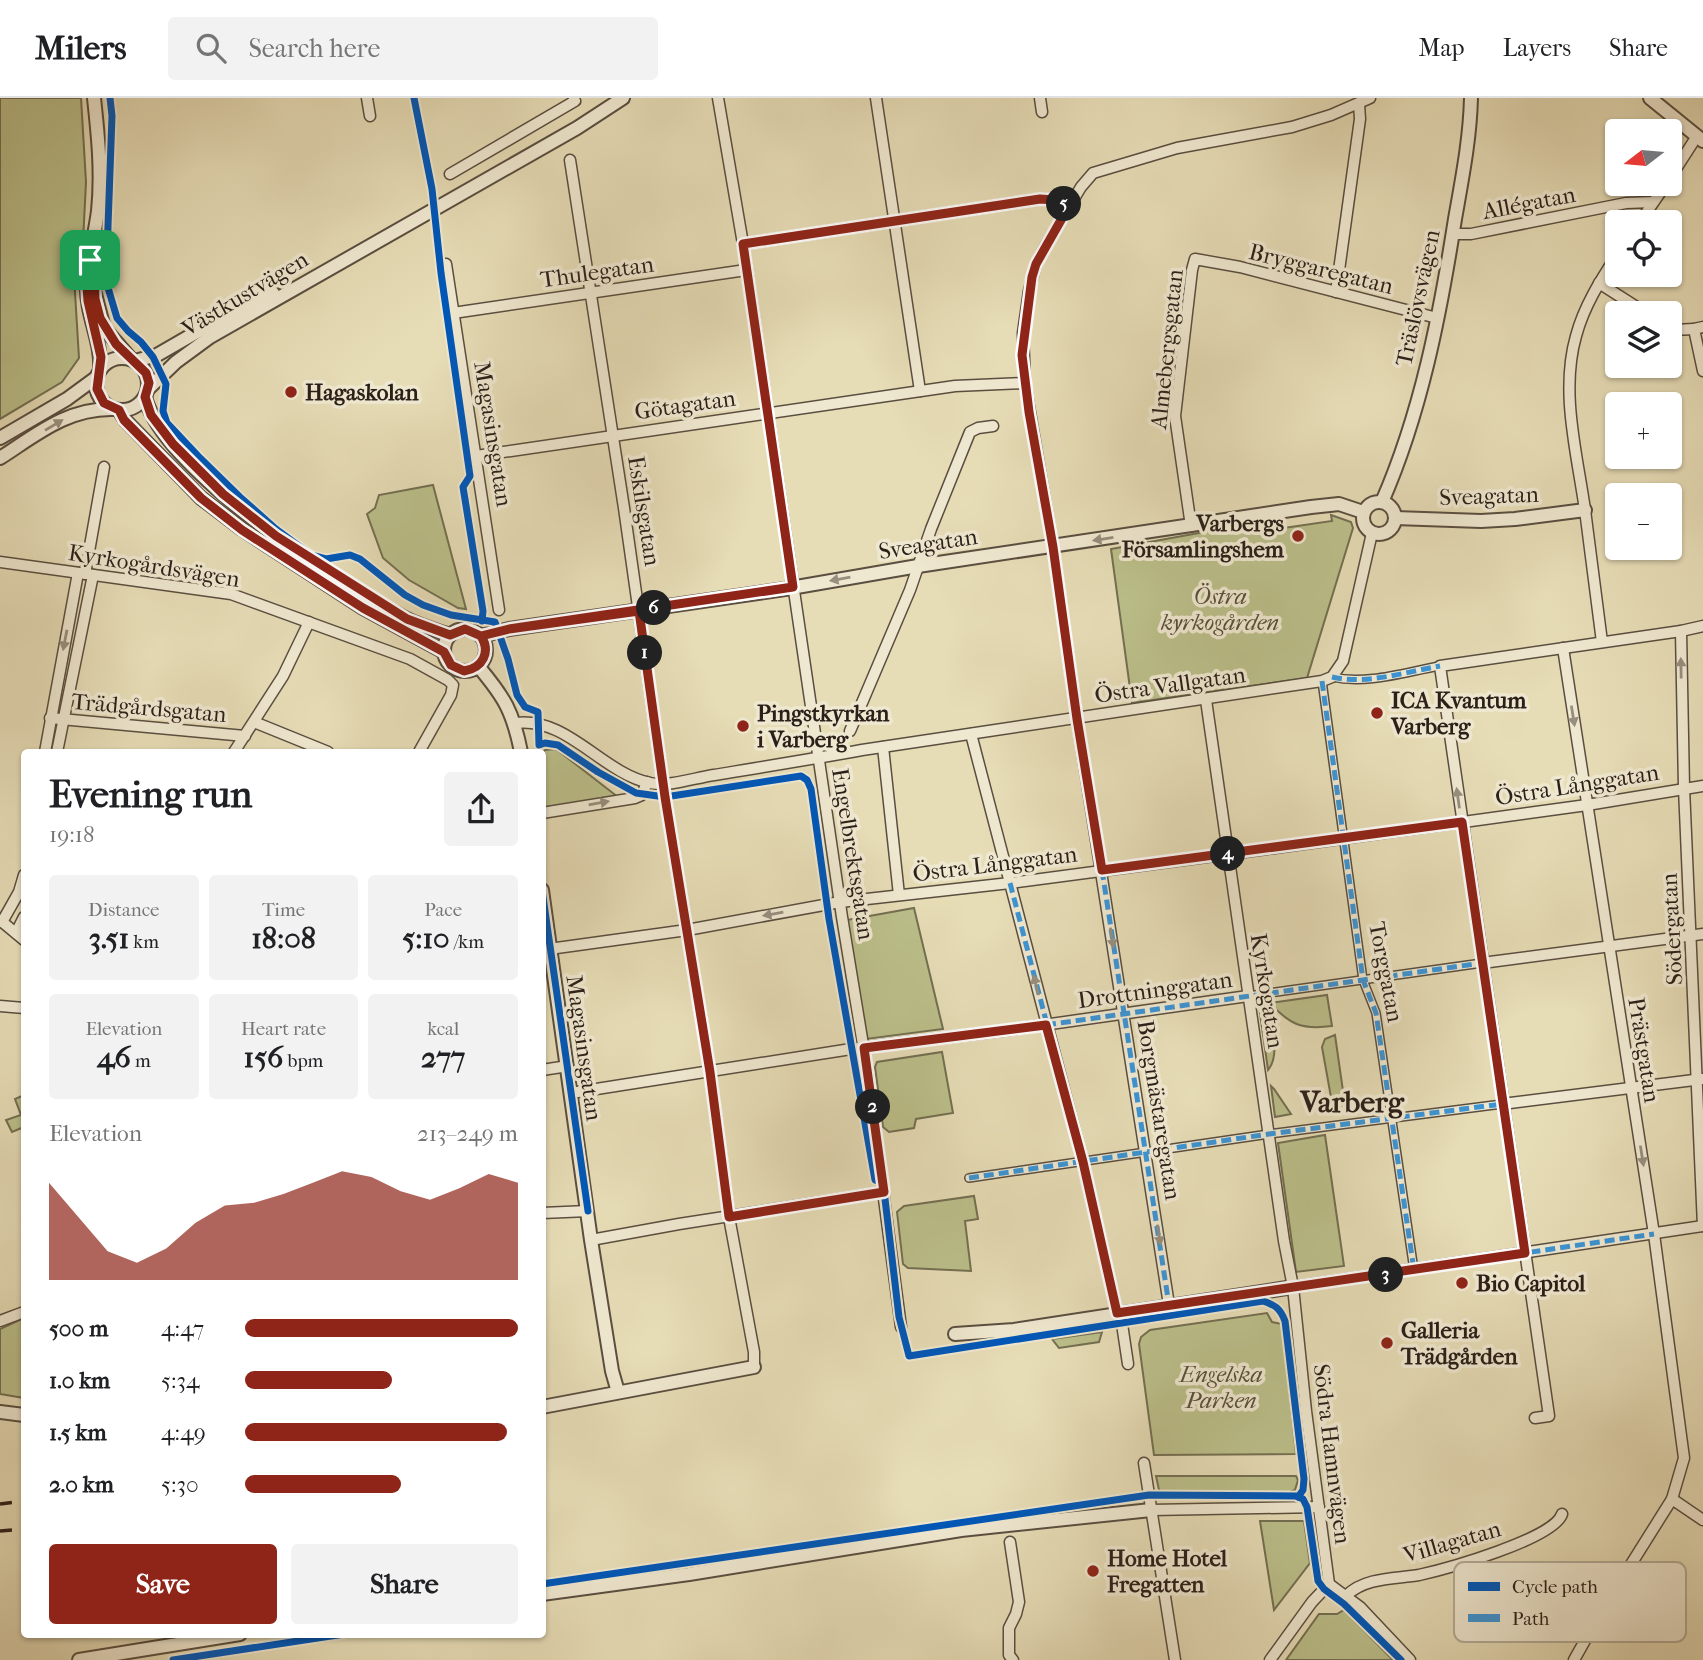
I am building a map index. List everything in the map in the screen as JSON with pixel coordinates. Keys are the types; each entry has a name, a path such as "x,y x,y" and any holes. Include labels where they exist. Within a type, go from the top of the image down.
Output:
{"street":[{"path":"94,98 100,168 99,205 87,293 100,351 98,394 184,482 242,530 363,608 444,652"},
{"path":"367,98 370,116"},
{"path":"450,174 575,101 574,98"},
{"name":"Västkustvägen","path":"147,393 176,362 210,337 577,128 623,98"},
{"name":"Engelbrektsgatan","path":"718,98 743,244 766,413 864,1048 901,1327"},
{"path":"876,98 920,391"},
{"path":"1040,98 1042,112"},
{"name":"Borgmästaregatan","path":"1169,1305 1077,719 1053,547 1025,383 1023,333 1032,277 1036,264 1087,178 1108,166 1177,148 1292,127 1370,98"},
{"name":"Träslövsvägen","path":"1382,502 1406,438 1437,318 1453,234 1471,98"},
{"path":"1650,98 1700,138 1682,162"},
{"path":"1336,292 1360,119 1359,104"},
{"name":"Eskilsgatan","path":"570,160 663,783 710,1072 729,1217 754,1352 754,1367"},
{"path":"1648,210 1657,196"},
{"path":"743,244 1040,199 1055,200 1069,206"},
{"name":"Allégatan","path":"1453,234 1471,234 1626,203 1653,202"},
{"path":"93,248 95,299 100,318 109,336 146,373 147,393 154,422 173,444 205,477 276,536 407,619 450,635"},
{"name":"Bryggaregatan","path":"1195,259 1437,318"},
{"name":"Almebergsgatan","path":"1191,526 1175,416 1195,259"},
{"name":"Magasinsgatan","path":"446,264 499,610"},
{"name":"Västkustvägen","path":"133,360 158,355 228,314 334,266"},
{"name":"Thulegatan","path":"453,313 746,270"},
{"path":"1602,642 1570,408 1570,365 1575,336 1605,274"},
{"path":"1599,283 1627,301"},
{"path":"1698,328 1703,371"},
{"path":"0,438 67,399 114,359 133,360"},
{"name":"Götagatan","path":"476,456 955,386 1025,383"},
{"path":"0,458 71,415 90,410 134,408 147,393"},
{"path":"850,731 901,614 970,432 993,426"},
{"path":"58,749 104,467"},
{"path":"1382,502 1393,509 1395,517 1390,530 1382,534 1373,533 1363,522 1363,512 1369,505 1382,502"},
{"name":"Sveagatan","path":"481,636 918,566 1326,505 1339,505 1363,512"},
{"name":"Sveagatan","path":"1395,517 1481,521 1585,510"},
{"path":"1327,679 1343,661 1373,533"},
{"name":"Kyrkogårdsvägen","path":"0,562 231,594 410,659 453,685 442,713 421,749"},
{"path":"45,749 50,718 85,574"},
{"path":"236,749 283,676 309,622"},
{"name":"Östra Vallgatan","path":"647,782 663,783 1327,679 1364,680 1703,626"},
{"path":"465,629 481,636 486,651 478,666 469,670 455,668 447,662 445,643 450,635 465,629"},
{"name":"Södergatan","path":"1681,631 1684,788 1700,1079 1703,1226"},
{"name":"Prästgatan","path":"1563,648 1654,1234 1684,1458 1672,1499"},
{"path":"478,666 502,696 515,723 520,749"},
{"path":"1440,666 1549,1416 1535,1418"},
{"name":"Torggatan","path":"1327,679 1363,980 1376,1013 1413,1270"},
{"name":"Kyrkogatan","path":"1206,700 1284,1241 1293,1287"},
{"name":"Trädgårdsgatan","path":"50,718 245,736"},
{"path":"254,722 321,749"},
{"path":"515,723 528,722 555,730 624,773 647,782 642,795 635,798 546,812"},
{"path":"971,734 1083,1162 1117,1313 1122,1324 1128,1364"},
{"path":"883,747 899,895"},
{"name":"Östra Långgatan","path":"547,949 687,930 840,902 1010,883 1345,839 1703,786"},
{"path":"21,885 1,921 21,937"},
{"path":"16,933 21,923"},
{"name":"Drottninggatan","path":"571,1093 864,1048 1703,934"},
{"name":"Magasinsgatan","path":"547,949 568,1066 591,1240 612,1371 618,1392"},
{"path":"0,1006 21,1008"},
{"path":"546,1069 568,1066"},
{"path":"969,1178 1269,1134 1700,1079"},
{"path":"591,1240 884,1192"},
{"path":"546,1213 587,1211"},
{"path":"955,1334 1014,1330 1703,1226"},
{"name":"Södra Hamnvägen","path":"1293,1287 1329,1584"},
{"path":"0,1321 21,1313"},
{"path":"546,1406 754,1367"},
{"path":"0,1412 21,1415"},
{"path":"1144,1463 1175,1660"},
{"path":"1632,1562 1672,1499 1703,1520"},
{"path":"546,1593 689,1574 961,1530 1151,1510 1319,1507"},
{"name":"Villagatan","path":"1465,1562 1489,1555 1547,1530 1560,1521 1562,1514"},
{"path":"1010,1542 1019,1602 1009,1628 1009,1656 1013,1660"},
{"name":"Villagatan","path":"1347,1595 1370,1582 1427,1573 1454,1565"},
{"path":"1270,1660 1312,1602 1329,1584 1347,1595 1410,1660"},
{"path":"79,1660 215,1638"},
{"path":"1574,1660 1584,1642"}],"green space":[{"path":"0,98 81,98 86,182 83,242 74,276 79,358 62,382 0,419"},
{"path":"433,485 466,609 458,608 409,580 383,558 367,514 375,508 379,495"},
{"name":"Östra kyrkogården","path":"1331,515 1351,522 1353,528 1307,678 1132,703 1111,549 1248,524 1250,533 1332,521"},
{"path":"556,749 618,797 546,808 546,750"},
{"path":"914,908 943,1029 866,1039 847,920"},
{"path":"1327,995 1332,1026 1312,1027 1297,1024 1270,1003"},
{"path":"1260,1013 1268,1016 1274,1036 1273,1058 1268,1070"},
{"path":"1335,1035 1345,1105 1337,1106 1332,1103 1322,1047 1325,1039"},
{"path":"942,1052 953,1113 916,1119 914,1128 889,1132 883,1127 875,1067 877,1062"},
{"path":"1271,1086 1274,1089 1291,1114 1275,1117"},
{"path":"21,1096 21,1115 15,1099"},
{"path":"21,1115 21,1128 12,1132 6,1120"},
{"path":"1325,1135 1344,1266 1296,1272 1278,1143"},
{"path":"974,1196 978,1219 965,1221 971,1271 908,1268 903,1264 897,1212 904,1206"},
{"name":"Engelska Parken","path":"1267,1313 1272,1322 1282,1324 1296,1454 1154,1455 1139,1344 1141,1337 1150,1330"},
{"path":"21,1319 21,1398 0,1394 0,1329"},
{"path":"1102,1332 1099,1342 1059,1348 1052,1339"},
{"path":"1156,1476 1296,1476 1298,1480 1295,1490 1290,1492 1166,1495 1159,1490"},
{"path":"1260,1521 1304,1521 1310,1563 1274,1610"},
{"path":"1344,1610 1393,1660 1286,1660 1319,1614 1337,1614"}],"railway":[{"path":"0,1504 21,1501"},
{"path":"0,1531 21,1529"}],"marked path":[{"path":"1332,677 1372,679 1440,666"},
{"path":"1322,681 1363,980 1376,1013 1414,1270"},
{"path":"1102,870 1169,1305"},
{"path":"1010,883 1083,1162 1117,1313"},
{"path":"1046,1025 1482,963"},
{"path":"969,1178 1269,1134 1502,1104"},
{"path":"1293,1287 1654,1234"}],"cycle path":[{"path":"110,98 112,116 106,281 117,318 153,357 166,384 163,411 167,423 198,456 276,529 311,555 326,559 350,555 360,559 405,595 423,605 451,615 495,622 517,695 525,707 538,712 539,745 558,745 636,793 665,797 801,776 807,780 811,789 829,919 875,1180 883,1182 899,1317 909,1356 1267,1302 1279,1310 1285,1321 1304,1479 1303,1490 1298,1497"},
{"path":"414,98 432,189 441,273 470,476 463,487 483,611 482,621"},
{"path":"546,918 588,1211"},
{"path":"546,1583 1149,1495 1296,1496 1303,1499 1307,1507 1318,1581 1401,1660"},
{"path":"173,1660 318,1638"}],"place":[{"name":"Hagaskolan","path":"291,392"},
{"name":"Varbergs Församlingshem","path":"1298,536"},
{"name":"ICA Kvantum Varberg","path":"1377,713"},
{"name":"Pingstkyrkan i Varberg","path":"743,726"},
{"name":"Bio Capitol","path":"1462,1283"},
{"name":"Galleria Trädgården","path":"1387,1343"},
{"name":"Home Hotel Fregatten","path":"1093,1571"}],"district":[{"name":"Varberg","path":"1352,1102"}],"route":[{"path":"90,260 88,301 101,357 96,383 98,394 104,403 119,410 124,420 184,482 242,530 363,608 444,652 447,662 464,671 474,669 485,657 484,640 481,636 509,629 793,587 743,244 1040,199 1055,200 1069,206 1036,264 1029,291 1022,355 1102,870 1462,822 1525,1253 1117,1313 1083,1162 1046,1025 864,1048 884,1192 729,1217 710,1072 665,797 639,611 509,629 488,634 481,636 465,629 450,635 407,619 343,580 250,517 205,477 159,428 145,397 149,383 146,373 116,344 104,328 95,299 93,248 90,260"}]}
